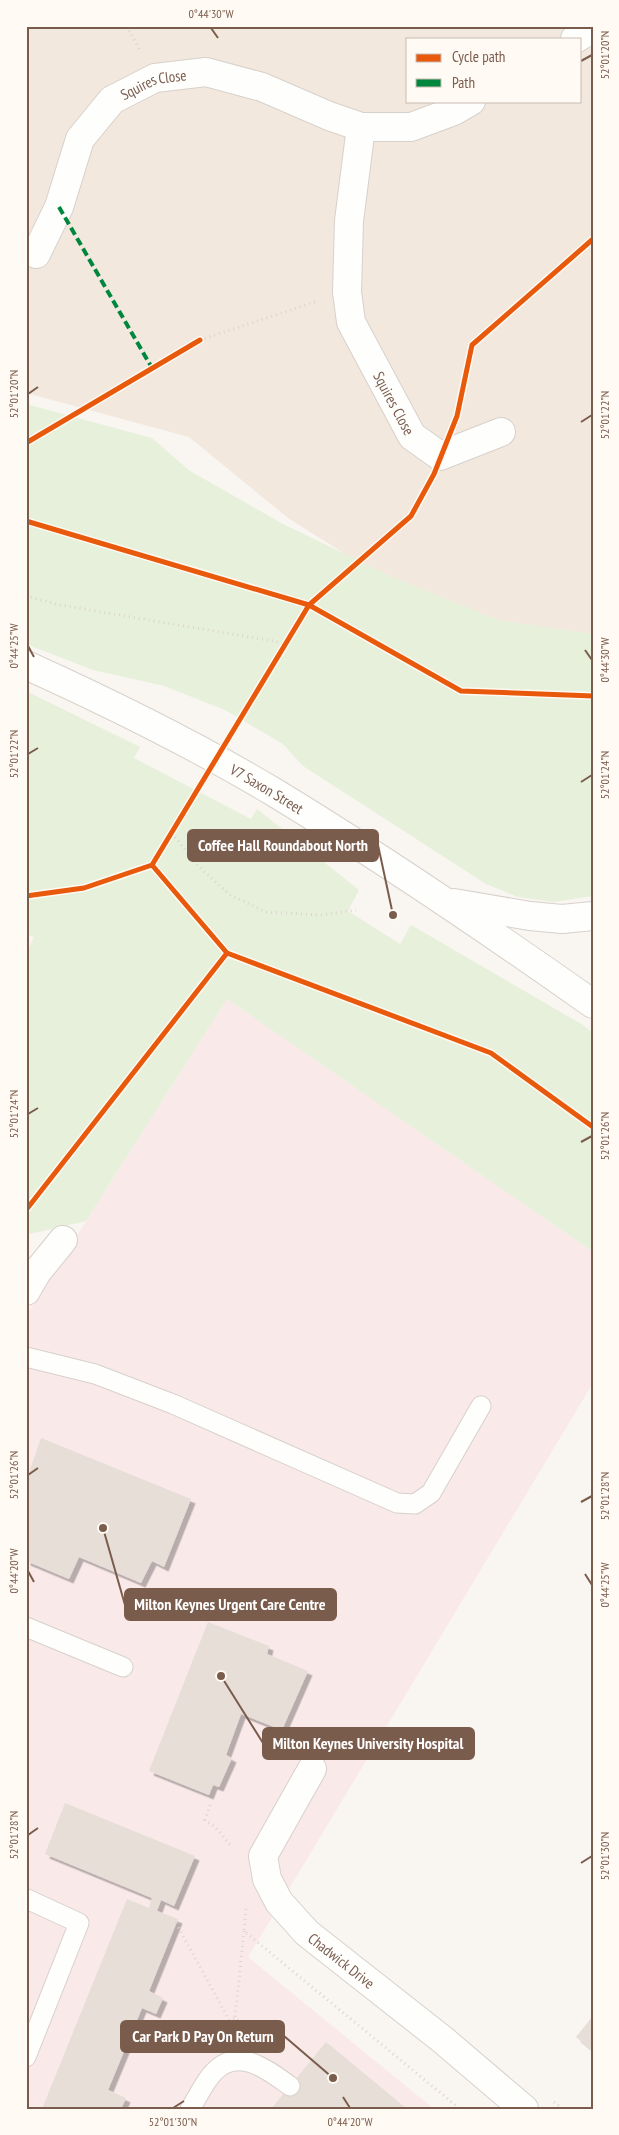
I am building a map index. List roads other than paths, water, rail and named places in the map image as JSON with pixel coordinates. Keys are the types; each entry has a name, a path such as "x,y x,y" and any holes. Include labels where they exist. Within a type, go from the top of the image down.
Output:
{"street":[{"path":"577,38 592,28"},
{"name":"Squires Close","path":"36,254 59,207 80,139 112,100 155,78 206,72 262,87 329,116 361,127 410,127 454,111 469,102"},
{"name":"Squires Close","path":"361,127 349,221 347,292 351,322 412,436 440,456 501,432"},
{"name":"V7 Saxon Street","path":"26,665 152,725 271,791 490,931 593,1004"},
{"path":"443,901 530,916 562,919 593,916"},
{"path":"30,1276 63,1240"},
{"name":"Chadwick Drive","path":"312,1769 263,1856 267,1879 278,1902 307,1933 443,2040 524,2109"}],"lane":[{"path":"26,1357 95,1374 173,1404 397,1503 414,1504 431,1493 481,1406"},
{"path":"26,1627 123,1667"},
{"path":"26,1902 27,1900 79,1923 26,2057"},
{"path":"190,2109 214,2072 227,2062 243,2060 259,2065 290,2086"}],"place":[{"name":"Coffee Hall Roundabout North","path":"393,915"},
{"name":"Milton Keynes Urgent Care Centre","path":"103,1528"},
{"name":"Milton Keynes University Hospital","path":"221,1676"},
{"name":"Car Park D Pay On Return","path":"333,2078"}]}
